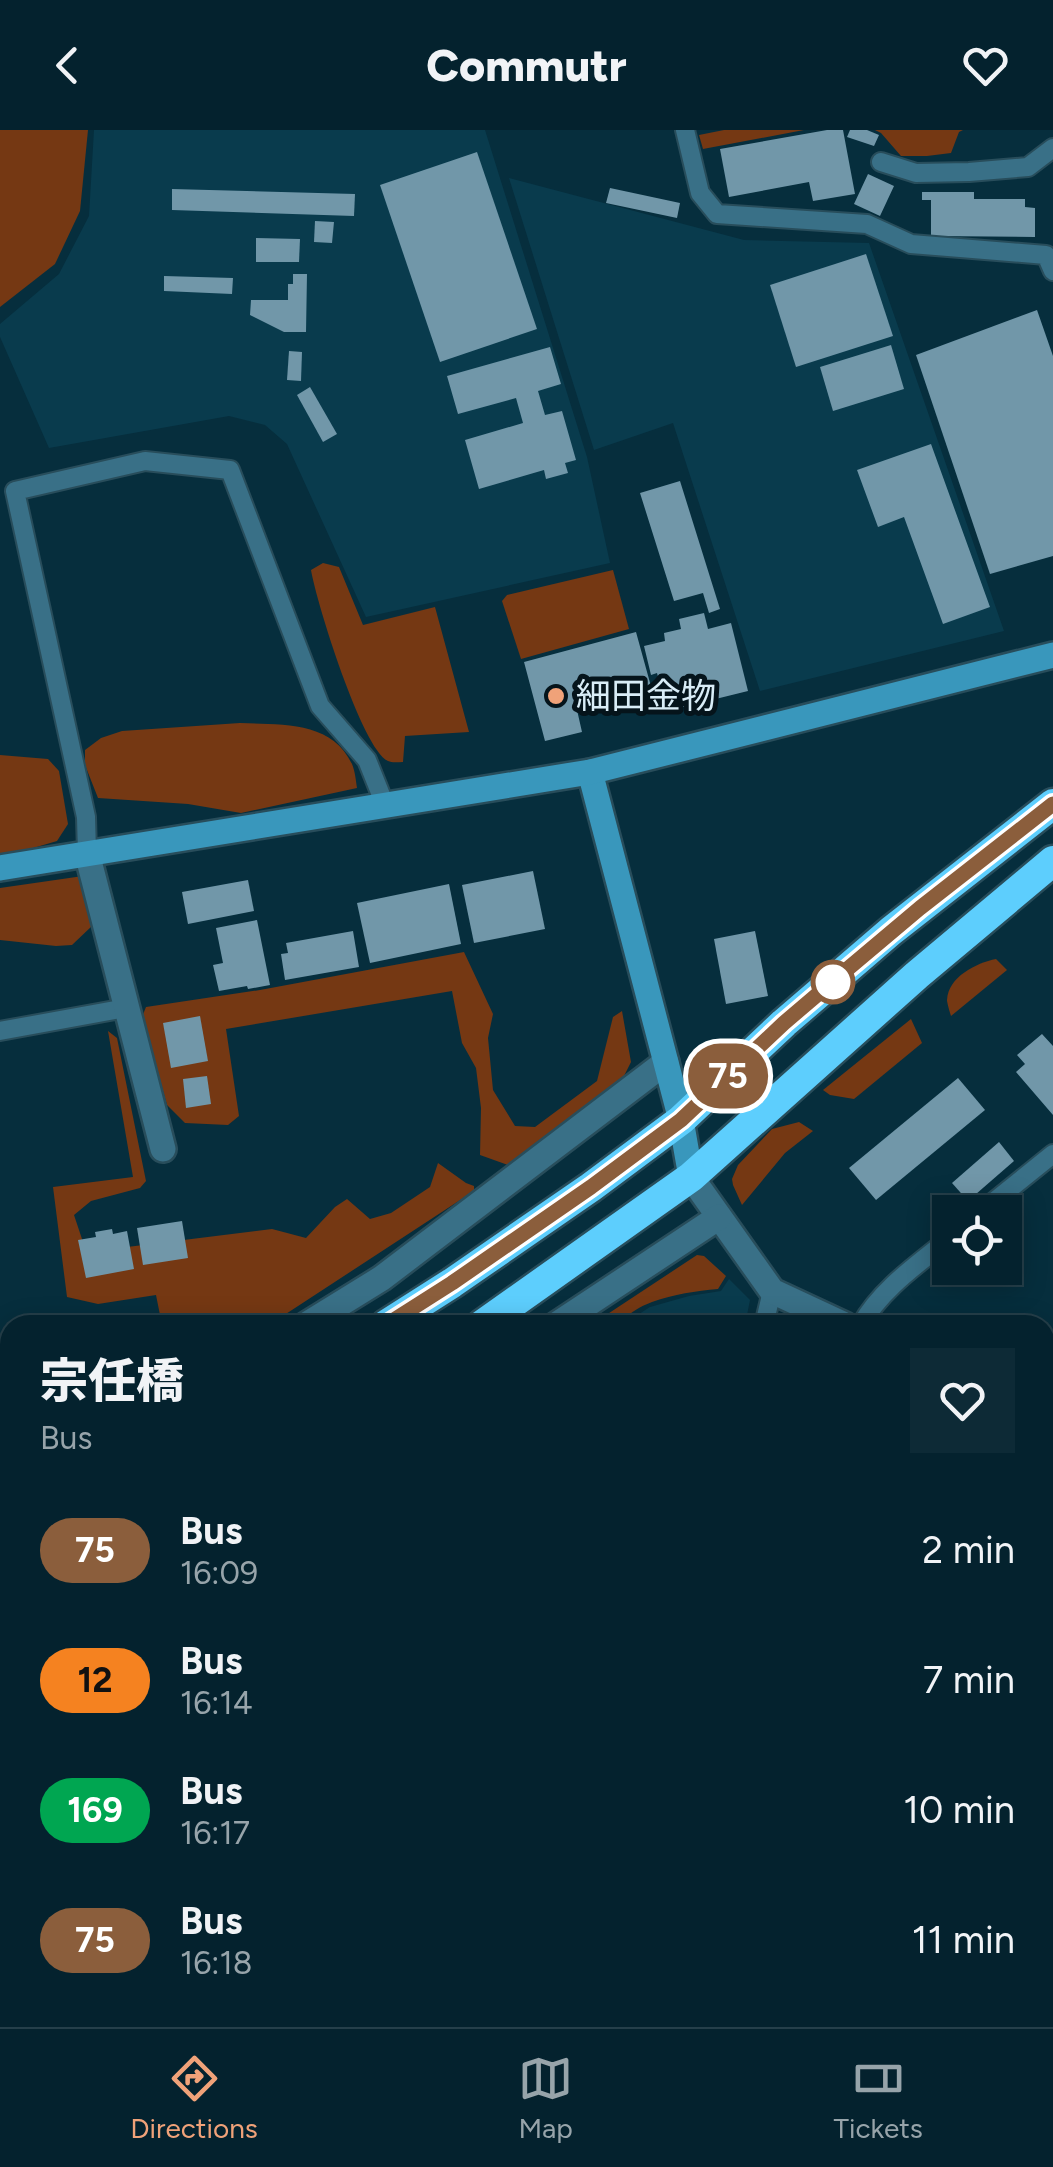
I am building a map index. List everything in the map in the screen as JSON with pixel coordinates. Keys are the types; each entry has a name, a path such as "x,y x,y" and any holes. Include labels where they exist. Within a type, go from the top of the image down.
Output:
{"highway":[{"path":"402,1315 591,1187 681,1120 851,966 1053,804"},
{"path":"496,1315 692,1176 1053,861"}],"street":[{"path":"0,868 590,772 1053,655"},
{"path":"590,772 681,1120 692,1176 772,1292 823,1315"},
{"path":"87,853 163,1149"},
{"path":"322,1315 382,1278 666,1062"},
{"path":"571,1315 720,1216"}],"lane":[{"path":"685,130 700,193 717,214 867,224 911,244 1051,260"},
{"path":"881,162 916,173 970,172 1028,166 1053,148"},
{"path":"87,853 86,816 15,491 145,462 230,470 320,706 367,760 385,805"},
{"path":"0,1031 126,1008"},
{"path":"1002,1195 1053,1154"},
{"path":"867,1315 898,1281 932,1253"},
{"path":"766,1315 772,1292"}],"shaded area":[{"path":"0,130 88,130 80,211 55,264 0,307"},
{"path":"94,130 485,130 587,457 610,563 366,617 287,444 265,425 229,416 49,448 0,337 0,324 59,274 89,216"},
{"path":"724,130 804,130 703,149 699,135"},
{"path":"875,130 963,130 951,153 901,156"},
{"path":"509,178 744,240 869,243 1004,631 760,691 673,423 594,450"},
{"path":"323,563 339,567 363,625 435,607 469,732 405,736 403,762 388,761 377,751 342,673 321,611 311,570"},
{"path":"613,570 629,629 521,659 502,601 507,595"},
{"path":"240,723 288,725 331,739 352,764 357,788 241,813 188,804 98,798 85,765 85,750 101,738 122,731"},
{"path":"0,755 48,759 59,771 68,824 57,841 0,854"},
{"path":"83,876 93,925 72,945 0,940 0,888"},
{"path":"464,952 493,1014 488,1038 493,1090 515,1126 535,1127 597,1081 613,1017 622,1011 631,1062 621,1082 511,1166 480,1155 481,1108 476,1068 462,1043 452,991 226,1029 239,1116 228,1125 185,1123 167,1105 142,1017 146,1007"},
{"path":"996,959 1007,970 951,1016 947,1000 952,984 972,968"},
{"path":"911,1019 922,1043 854,1099 823,1090"},
{"path":"108,1031 117,1038 146,1181 140,1188 91,1201 74,1215 85,1248 103,1250 272,1229 306,1238 347,1199 370,1219 391,1213 430,1187 438,1163 474,1186 474,1191 284,1315 160,1315 156,1295 98,1304 67,1297 53,1187 133,1177"},
{"path":"799,1122 813,1131 785,1153 742,1205 732,1179 738,1165 772,1129"},
{"path":"697,1255 704,1256 726,1276 718,1289 668,1297 628,1315 606,1315"},
{"path":"729,1279 750,1300 747,1315 638,1315 650,1307 721,1291"}],"building":[{"path":"843,130 855,194 813,201 809,182 729,197 720,149"},
{"path":"850,130 879,135 874,146 847,137"},
{"path":"477,152 537,329 440,362 380,185"},
{"path":"868,174 894,186 880,216 854,204"},
{"path":"610,188 680,203 677,218 606,203"},
{"path":"172,189 355,194 354,216 172,210"},
{"path":"922,192 974,192 974,199 1025,199 1025,207 1035,208 1035,237 931,236 931,200 922,200"},
{"path":"315,221 334,222 332,243 314,242"},
{"path":"256,238 300,239 299,262 256,262"},
{"path":"866,254 893,336 796,367 770,285"},
{"path":"293,274 307,274 306,332 284,332 250,315 251,300 288,300 288,284 293,284"},
{"path":"164,276 233,278 232,294 164,291"},
{"path":"1037,310 1053,356 1053,556 990,574 916,355"},
{"path":"891,345 904,389 833,411 820,367"},
{"path":"550,347 561,384 538,391 545,415 562,411 576,460 565,463 568,473 546,479 544,470 479,489 465,440 523,423 516,398 458,414 447,376"},
{"path":"289,351 302,352 301,381 287,380"},
{"path":"310,387 337,434 323,442 297,395"},
{"path":"931,444 990,607 943,624 904,517 878,527 857,470"},
{"path":"680,481 720,609 709,613 703,593 674,601 640,493"},
{"path":"704,613 708,629 731,623 748,691 667,711 657,673 651,675 644,646 665,641 664,633 681,629 679,619"},
{"path":"636,632 652,690 577,710 582,732 545,741 524,662"},
{"path":"533,871 545,929 474,943 462,885"},
{"path":"248,880 254,911 188,924 182,892"},
{"path":"449,884 461,944 370,963 357,903"},
{"path":"257,920 270,985 219,991 213,965 223,963 216,928"},
{"path":"353,931 359,967 285,980 281,954 288,953 286,943"},
{"path":"755,931 768,996 726,1004 714,939"},
{"path":"200,1016 208,1061 171,1068 163,1023"},
{"path":"1042,1034 1053,1046 1053,1115 1016,1072 1025,1064 1017,1055"},
{"path":"207,1076 211,1104 186,1108 183,1079"},
{"path":"958,1078 985,1110 876,1200 849,1168"},
{"path":"999,1142 1014,1161 975,1195 963,1195 952,1183"},
{"path":"182,1221 188,1258 143,1265 137,1228"},
{"path":"112,1229 113,1234 127,1231 134,1269 86,1278 78,1240"}],"bus line":[{"name":"75","path":"402,1315 630,1160 681,1120 838,977 1053,804"}],"place":[{"name":"細田金物","path":"556,696"}]}
